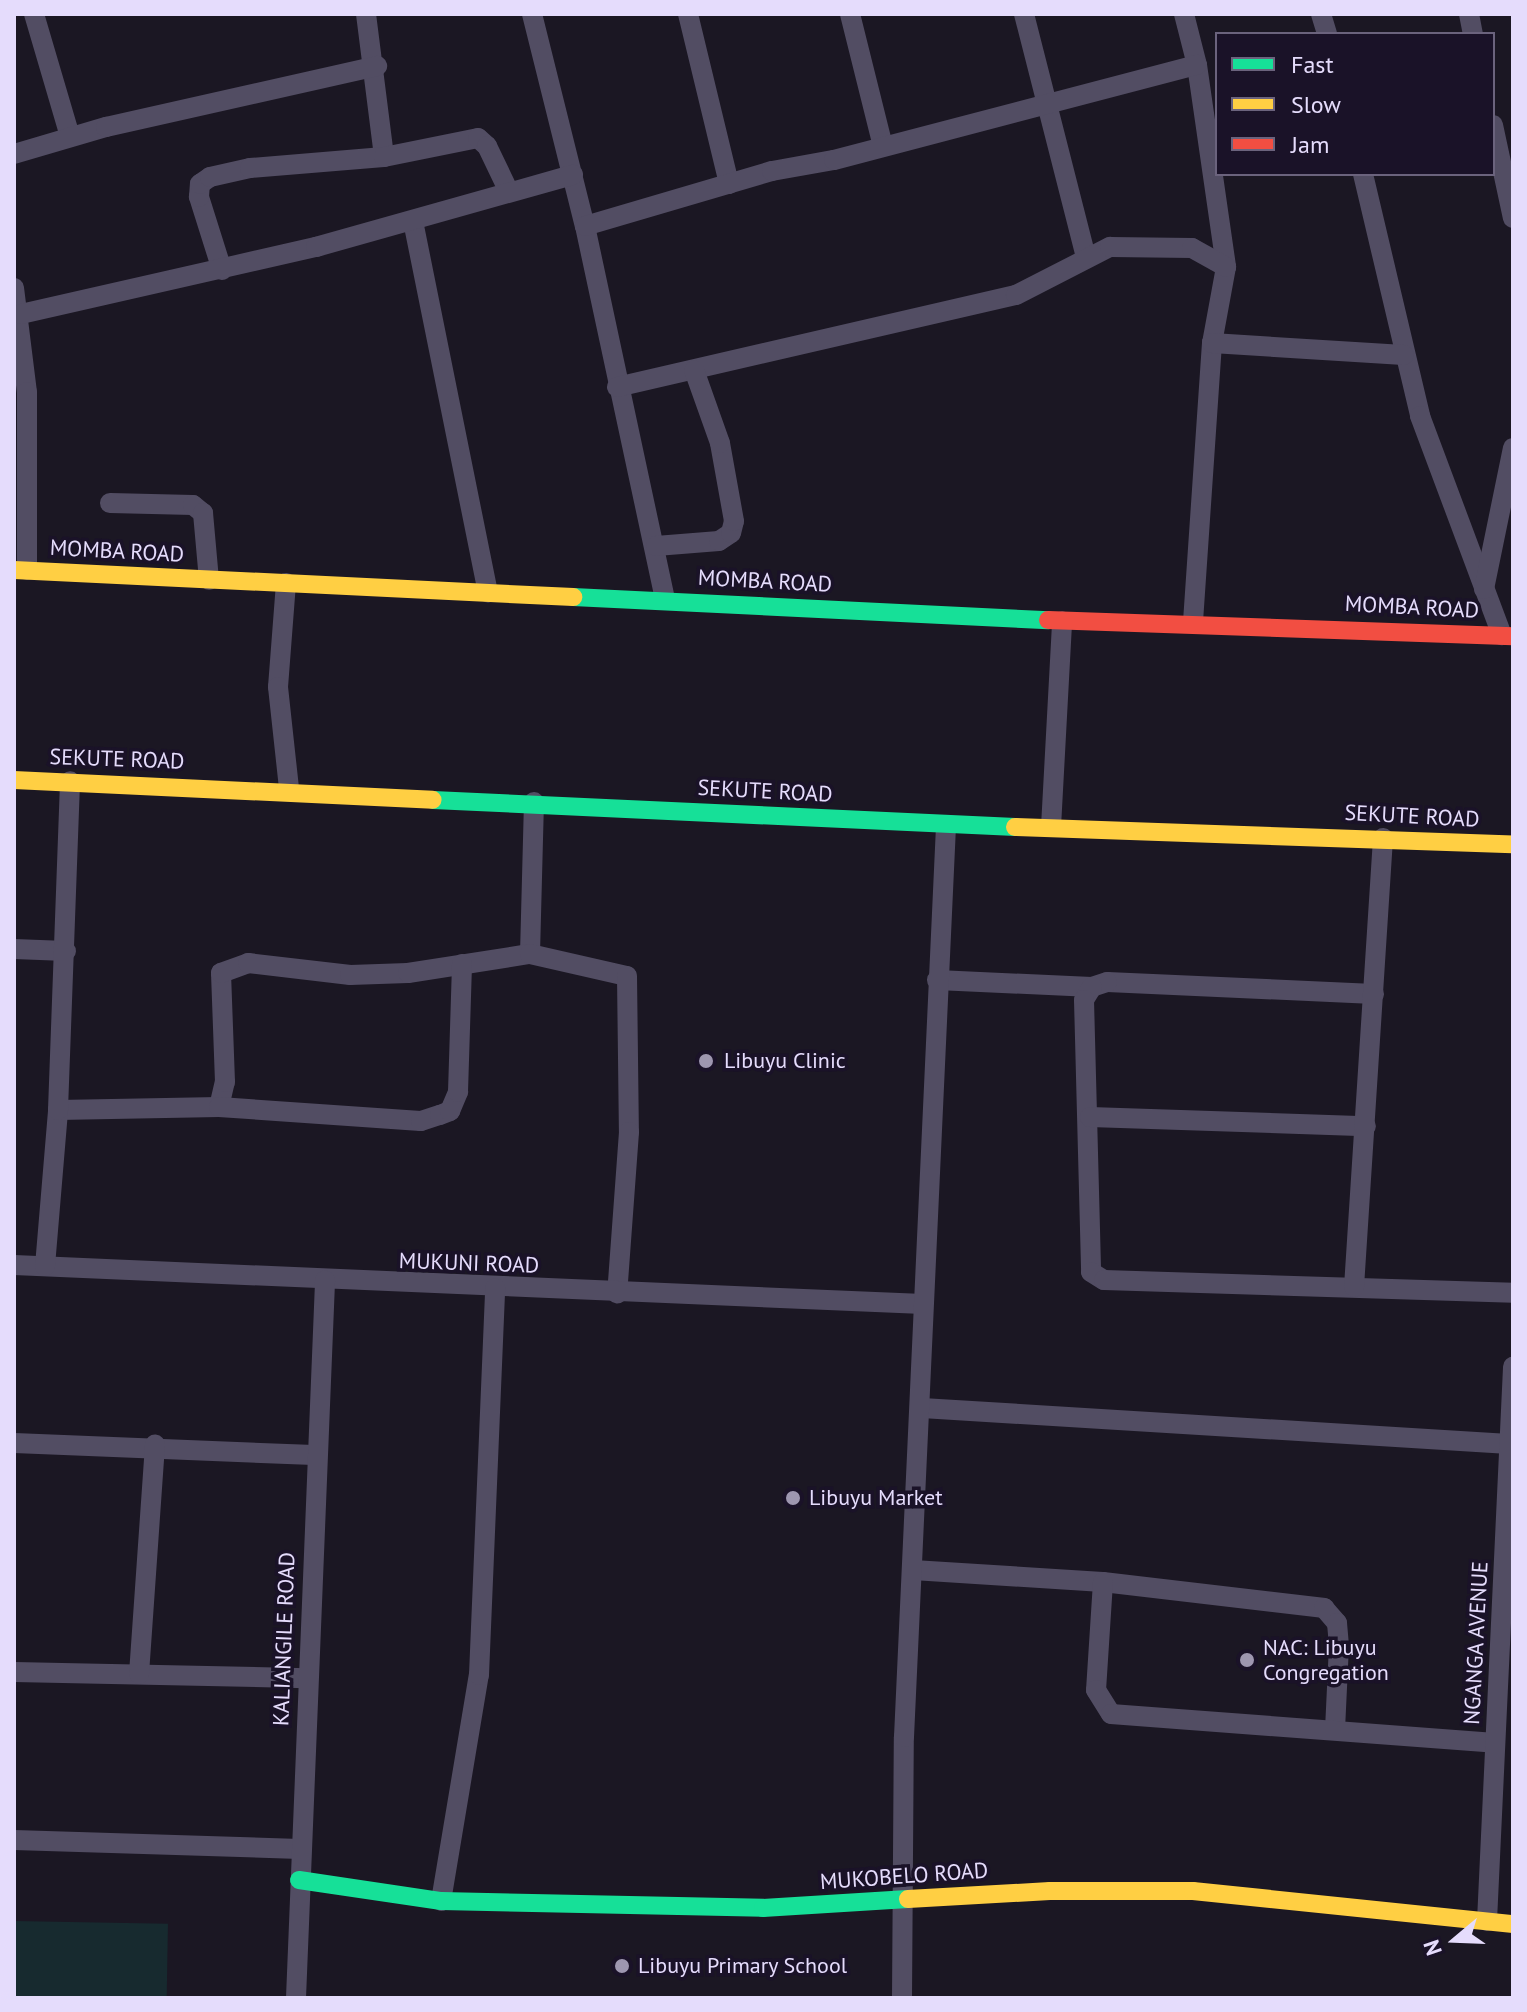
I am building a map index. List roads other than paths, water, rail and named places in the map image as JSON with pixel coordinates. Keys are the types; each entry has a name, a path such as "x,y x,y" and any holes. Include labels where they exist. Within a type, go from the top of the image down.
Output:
{"street":[{"path":"34,14 70,136"},
{"path":"366,14 377,66 384,157"},
{"path":"532,14 585,226 617,387 656,546 665,600"},
{"path":"688,14 729,184"},
{"path":"850,14 883,146"},
{"path":"1024,14 1086,258"},
{"path":"1184,14 1197,65 1226,267 1212,343 1193,622"},
{"path":"585,226 729,184 1197,65"},
{"path":"14,154 70,136 377,66"},
{"path":"1495,134 1513,218"},
{"path":"222,270 199,197 200,184 250,168 384,157 478,138 487,146 509,192"},
{"path":"21,314 222,270 413,221 573,175"},
{"path":"1363,176 1420,416 1484,589 1507,636"},
{"path":"413,221 488,593"},
{"path":"617,387 1016,295 1110,247 1162,244 1192,248 1226,267"},
{"path":"14,288 21,314 27,392 20,570"},
{"path":"1212,343 1404,355"},
{"path":"656,546 719,541 731,533 734,521 720,443 694,370"},
{"path":"1484,589 1513,448"},
{"path":"110,503 193,505 203,513 209,580"},
{"name":"MOMBA ROAD","path":"20,570 1062,621 1193,622 1507,636"},
{"path":"286,583 278,687 289,789"},
{"path":"1051,827 1062,621"},
{"name":"SEKUTE ROAD","path":"14,780 289,789 946,825 1513,844"},
{"path":"45,1266 58,1110 70,781"},
{"path":"530,954 534,802"},
{"path":"902,1998 901,1898 913,1570 946,825"},
{"path":"1354,1287 1383,838"},
{"path":"14,949 66,951"},
{"path":"219,1107 225,1082 221,973 248,963 350,975 530,954 627,976 629,1132 617,1294"},
{"path":"58,1110 219,1107 421,1121 450,1111 458,1092 462,964"},
{"path":"937,980 1092,987 1107,982 1374,994"},
{"path":"1092,987 1084,1000 1090,1117 1091,1272 1104,1280 1513,1293"},
{"path":"1090,1117 1366,1126"},
{"name":"MUKUNI ROAD","path":"14,1265 617,1294 923,1304"},
{"name":"KALIANGILE ROAD","path":"296,1998 314,1455 325,1281"},
{"path":"441,1901 479,1675 495,1288"},
{"name":"NGANGA AVENUE","path":"1487,1921 1513,1367"},
{"path":"922,1408 1509,1444"},
{"path":"14,1443 155,1445 314,1455"},
{"path":"139,1674 155,1445"},
{"path":"913,1570 1103,1582 1324,1608 1337,1623 1339,1645 1335,1729"},
{"path":"1103,1582 1096,1690 1111,1714 1495,1743"},
{"path":"14,1672 307,1678"},
{"path":"14,1840 300,1849"},
{"name":"MUKOBELO ROAD","path":"299,1880 441,1901 763,1908 901,1898 1193,1891 1513,1924"}],"place":[{"name":"Libuyu Clinic","path":"706,1061"},
{"name":"Libuyu Market","path":"793,1498"},
{"name":"NAC: Libuyu Congregation","path":"1247,1660"},
{"name":"Libuyu Primary School","path":"622,1966"}]}
